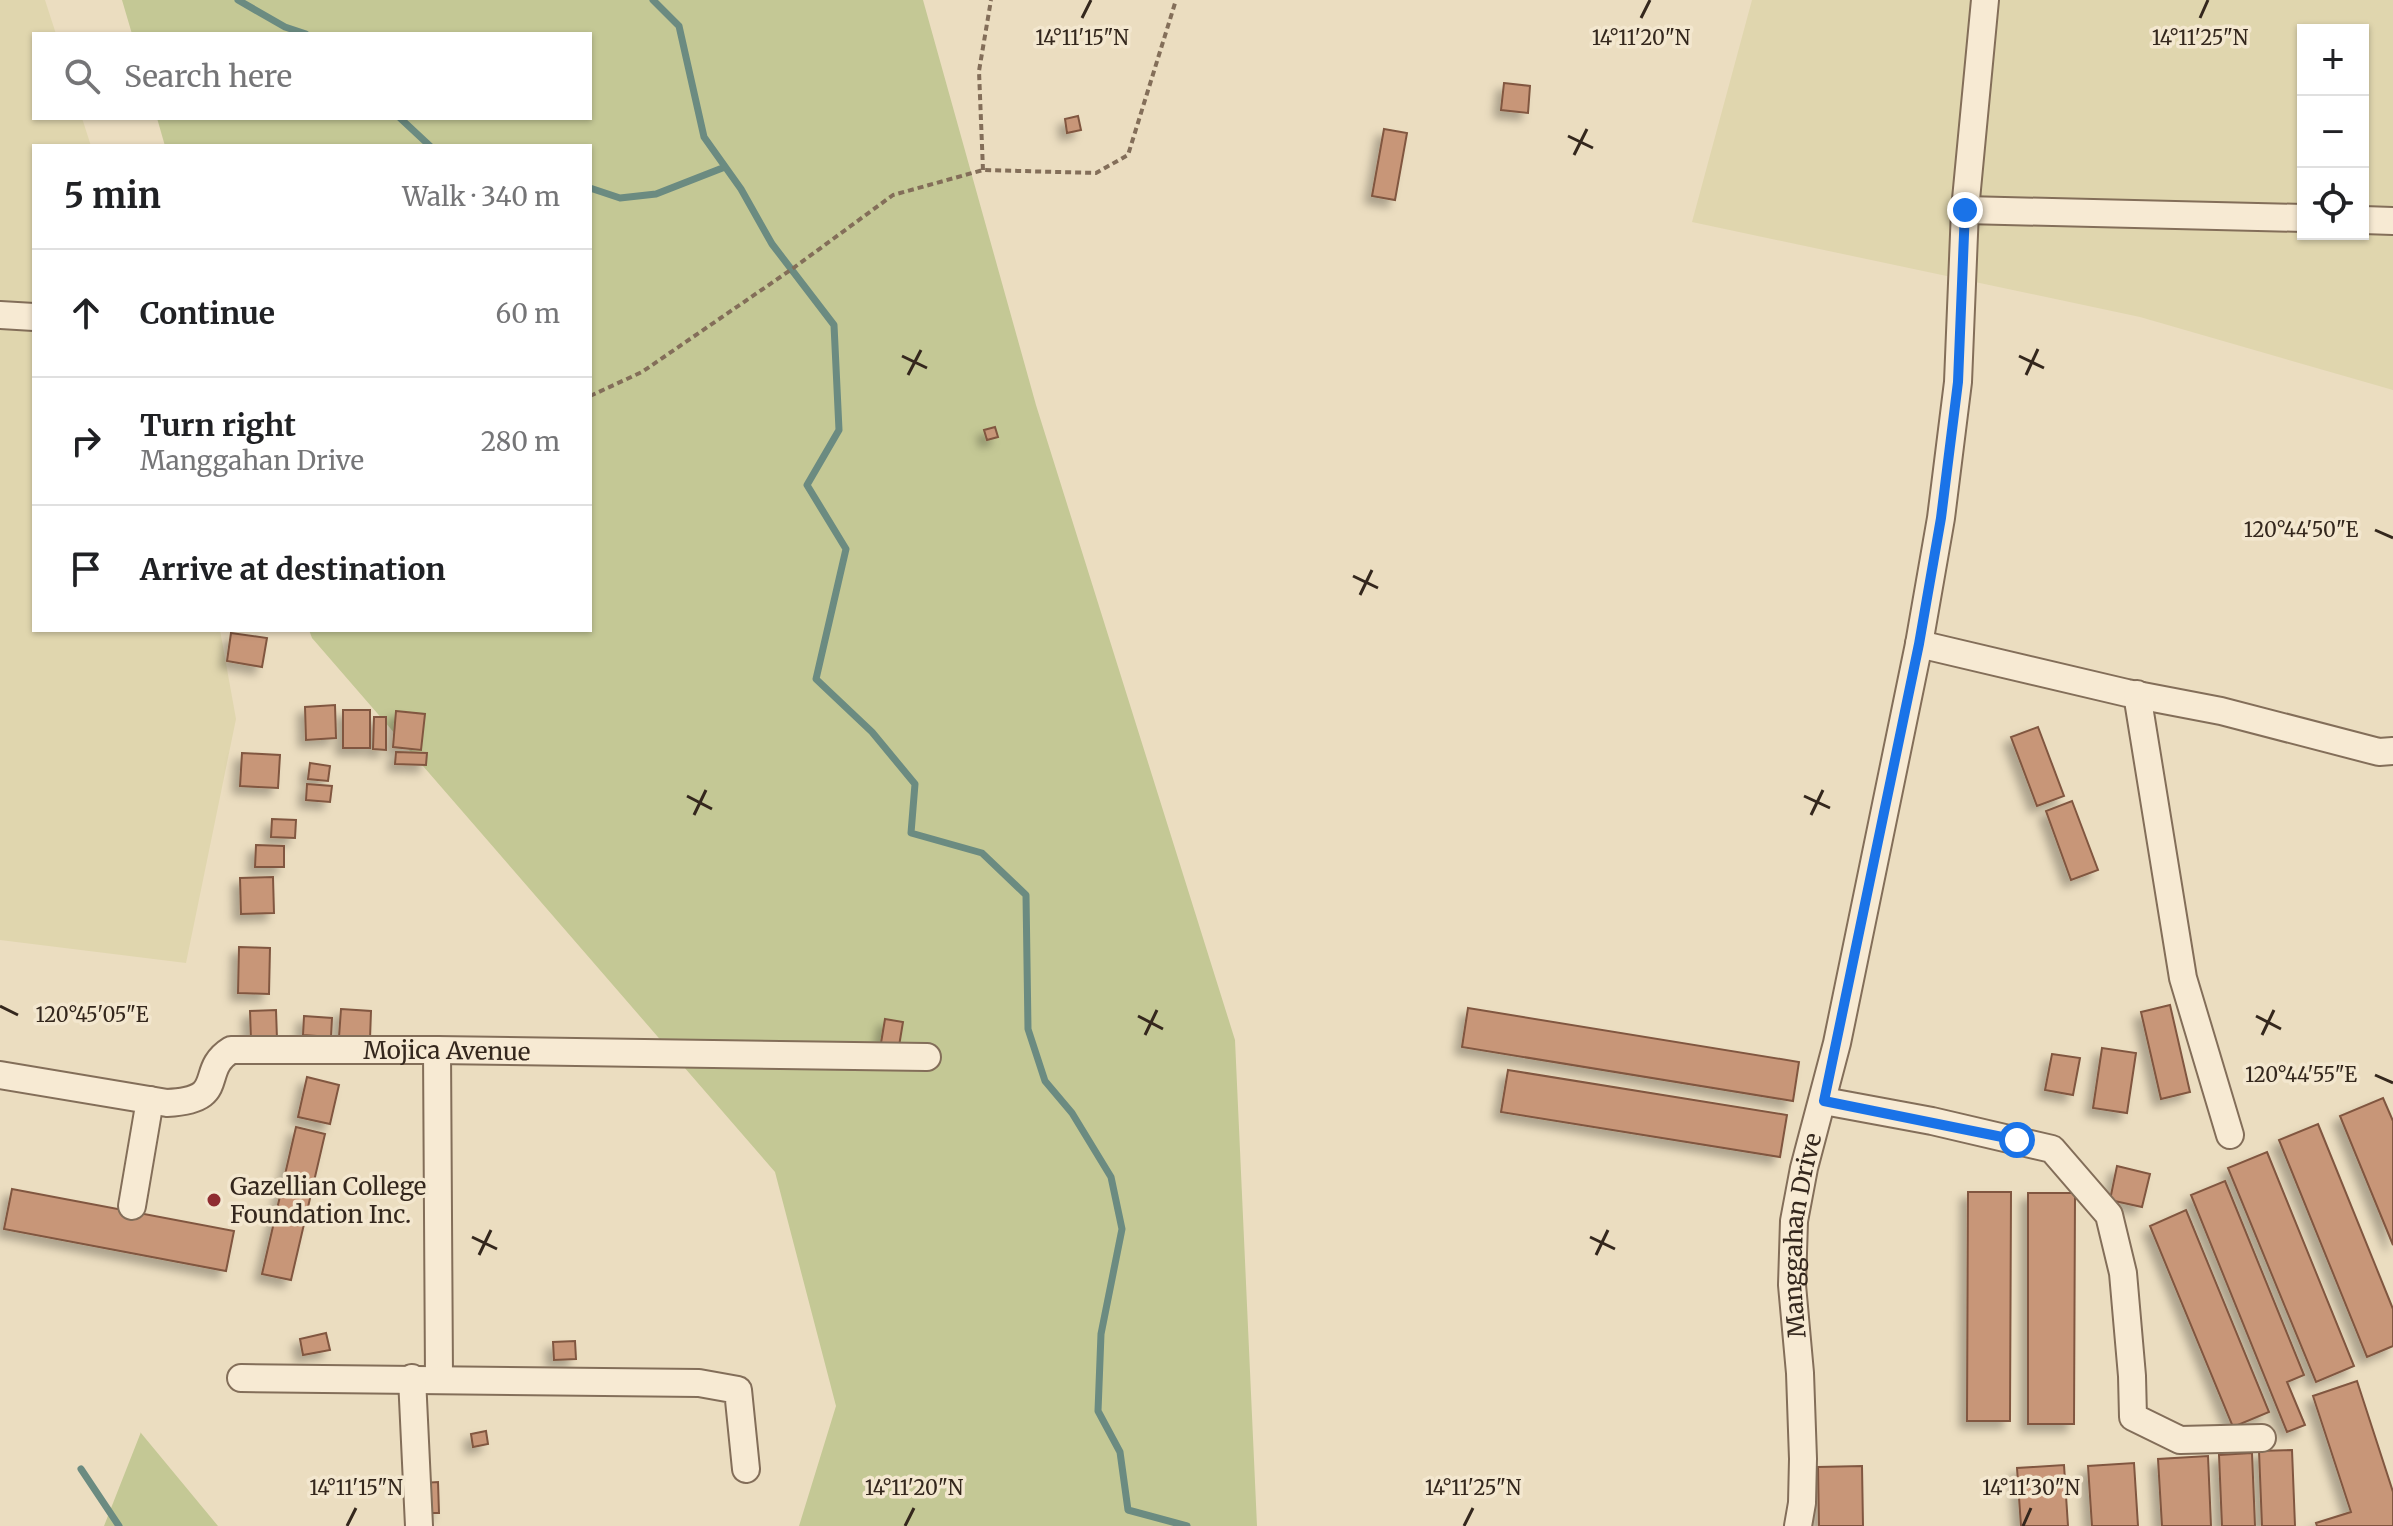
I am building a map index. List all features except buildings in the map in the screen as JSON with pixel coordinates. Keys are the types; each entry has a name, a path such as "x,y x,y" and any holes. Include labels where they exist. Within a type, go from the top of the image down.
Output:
{"street":[{"name":"Manggahan Drive","path":"1798,1526 1803,1459 1792,1253 1794,1221 1804,1168 1824,1101 1919,644 1941,518 1958,382 1965,210 1985,0"},
{"path":"1965,210 2297,218"},
{"path":"2369,220 2393,221"},
{"path":"0,315 32,317"},
{"path":"1919,644 2221,711 2379,752 2393,751"},
{"path":"2137,694 2183,978 2230,1135"},
{"name":"Mojica Avenue","path":"0,1075 167,1103 189,1102 201,1097 212,1083 219,1060 231,1050 927,1057"},
{"path":"437,1050 439,1378"},
{"path":"132,1206 150,1100"},
{"path":"1824,1101 1932,1121 2052,1149 2109,1215 2123,1273 2133,1417 2180,1440 2262,1438"},
{"path":"241,1378 699,1383 738,1390 746,1469"},
{"path":"412,1378 419,1526"}],"path":[{"path":"983,170 979,71 991,0"},
{"path":"592,395 642,372 893,195 983,170 1096,173 1128,155 1176,0"}],"shaded area":[{"path":"0,0 45,0 55,32 32,32 32,120 83,120 90,144 32,144 32,632 220,632 236,719 186,963 0,940"},
{"path":"1752,0 2393,0 2393,390 2140,317 1692,222"}],"green space":[{"path":"122,0 923,0 1036,405 1235,1040 1257,1526 799,1526 836,1406 775,1172 312,638 310,632 592,632 592,144 164,144 158,120 592,120 592,32 131,32"},
{"path":"141,1433 218,1526 104,1526"}],"waterway":[{"path":"238,0 285,27 300,32"},
{"path":"653,0 679,26 704,137 741,189 772,244 834,325 839,430 807,485 846,549 816,679 872,732 915,784 911,833 982,853 1026,895 1028,1029 1045,1081 1072,1113 1111,1177 1122,1229 1101,1334 1098,1411 1120,1452 1128,1510 1187,1526"},
{"path":"402,120 428,144"},
{"path":"592,189 620,198 656,194 725,167"},
{"path":"81,1469 119,1526"}],"place":[{"name":"Gazellian College Foundation Inc.","path":"214,1200"}],"route":[{"path":"1965,210 1958,382 1941,518 1919,644 1824,1101 2017,1140"}]}
